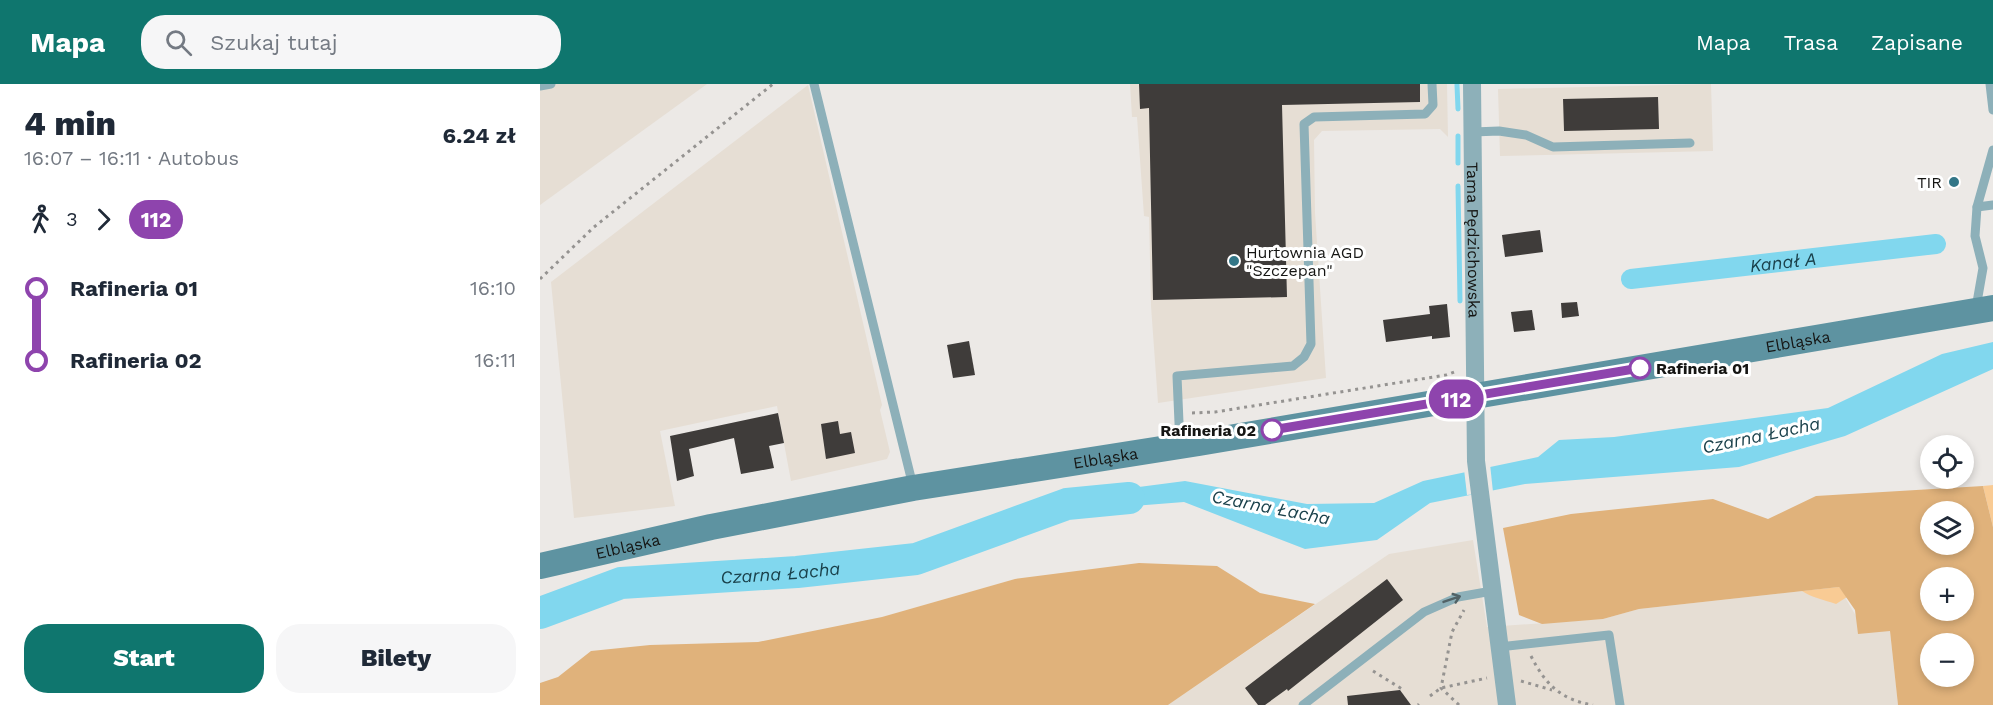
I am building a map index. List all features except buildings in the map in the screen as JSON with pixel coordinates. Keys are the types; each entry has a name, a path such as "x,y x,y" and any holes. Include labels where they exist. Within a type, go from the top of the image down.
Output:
{"main road":[{"name":"Elbląska","path":"540,566 711,527 913,488 1180,446 1984,309"}],"street":[{"name":"Tama Pędzichowska","path":"1472,84 1476,460 1507,705"}],"lane":[{"path":"540,87 551,84"},
{"path":"814,84 913,488"},
{"path":"1180,446 1177,376 1293,366 1304,357 1311,344 1304,124 1314,117 1425,114 1433,105 1432,84"},
{"path":"1990,84 1993,110"},
{"path":"1473,132 1499,131 1526,135 1553,147 1690,144"},
{"path":"1984,309 1983,268 1975,236 1977,207 1993,150"},
{"path":"1977,207 1993,205"},
{"path":"1303,705 1424,612 1458,597 1492,591"},
{"path":"1499,647 1609,635 1615,659 1620,705"}],"path":[{"path":"540,279 594,227 773,84"},
{"path":"1179,412 1215,412 1410,381 1410,383"},
{"path":"1441,688 1452,632 1461,613 1470,605"},
{"path":"1531,656 1553,690"},
{"path":"1372,671 1402,688"},
{"path":"1430,696 1441,688 1488,678"},
{"path":"1514,680 1533,682 1576,703 1593,705"},
{"path":"1441,688 1460,705"}],"shaded area":[{"path":"540,84 707,84 540,205"},
{"name":"Hurtownia AGD \"Szczepan\"","path":"1130,84 1447,84 1448,137 1440,129 1322,131 1314,140 1315,213 1326,378 1158,403 1151,306 1149,217 1144,216 1137,117 1132,117"},
{"path":"1711,84 1713,151 1500,156 1498,89"},
{"path":"808,85 882,405 880,410 890,452 887,459 791,481 777,406 660,431 675,506 574,518 551,282"},
{"path":"1993,485 1993,527 1983,486"},
{"path":"1983,486 1993,527 1993,705 1898,705 1890,631 1858,634 1855,610 1839,587 1639,609 1603,619 1542,624 1519,615 1503,528 1571,514 1713,499 1768,519 1816,496 1933,489 1974,489 1974,487"},
{"path":"1473,540 1487,627 1603,619 1639,609 1839,587 1856,616 1890,631 1898,705 1168,705 1389,554"},
{"path":"1139,563 1217,566 1260,593 1315,604 1168,705 540,705 540,683 558,677 591,651 650,645 758,642 882,617 1015,579"},
{"path":"1839,587 1847,597 1836,604 1802,591"}],"water":[{"path":"1993,342 1993,369 1845,436 1739,467 1525,484 1430,503 1377,540 1305,549 1184,502 1070,511 1108,491 1185,481 1307,504 1374,503 1423,481 1538,457 1559,440 1614,437 1828,408 1942,354"}],"pier":[{"path":"1490,464 1493,492 1467,495 1464,469"}],"waterway":[{"path":"1457,85 1458,109"},
{"path":"1458,136 1458,163"},
{"path":"1458,186 1460,301"},
{"name":"Kanał A","path":"1631,279 1936,244"},
{"name":"Czarna Łacha","path":"540,613 621,583 797,572 916,559 1067,504 1129,498"}],"bus line":[{"name":"112","path":"1272,430 1640,368"}],"place":[{"name":"TIR","path":"1954,182"},
{"name":"Hurtownia AGD \"Szczepan\"","path":"1234,261"},
{"name":"Rafineria 01","path":"1640,368"},
{"name":"Rafineria 02","path":"1272,430"}]}
